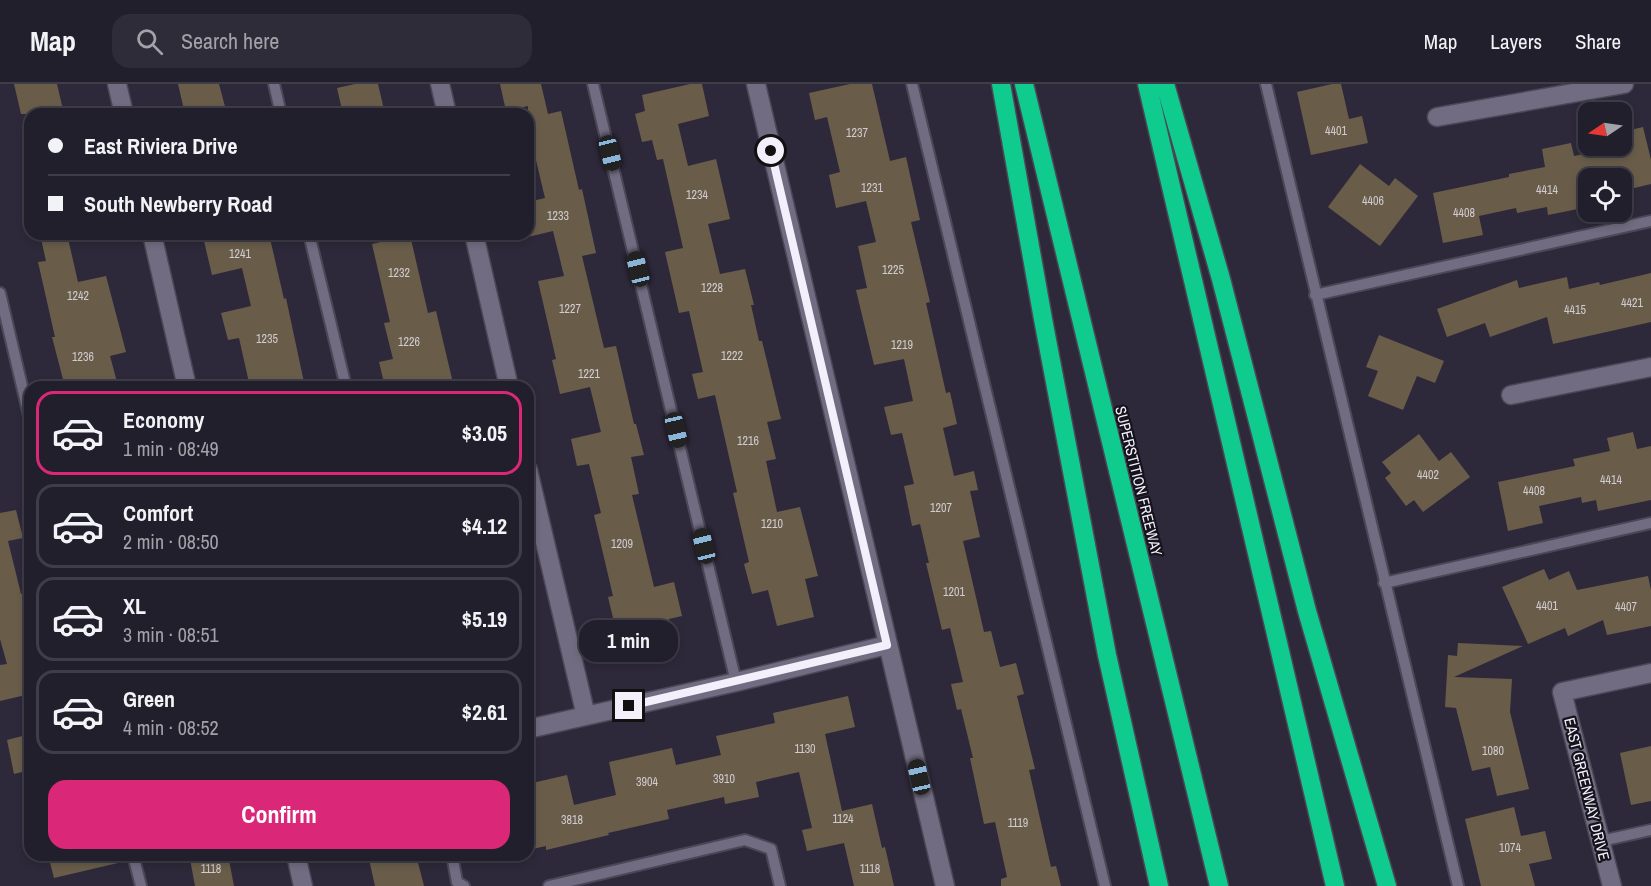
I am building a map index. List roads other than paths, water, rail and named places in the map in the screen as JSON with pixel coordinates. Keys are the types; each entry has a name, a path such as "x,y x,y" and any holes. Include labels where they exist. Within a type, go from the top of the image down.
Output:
{"highway":[{"path":"1001,84 1042,319 1107,655 1159,886"},
{"name":"SUPERSTITION FREEWAY","path":"1024,84 1219,886"},
{"path":"1147,84 1335,886"},
{"path":"1165,84 1221,279 1307,611 1387,886"}],"street":[{"path":"117,84 123,108"},
{"path":"440,84 446,108"},
{"path":"756,84 945,886"},
{"path":"1437,117 1624,84"},
{"path":"153,240 186,381"},
{"path":"475,240 508,381"},
{"path":"1511,395 1651,367"},
{"path":"534,495 586,716"},
{"path":"534,728 887,645"},
{"name":"EAST GREENWAY DRIVE","path":"1612,886 1562,692 1651,673"},
{"path":"297,861 303,886"}],"lane":[{"path":"274,84 280,108"},
{"path":"593,84 736,682"},
{"path":"912,84 1105,886"},
{"path":"1266,84 1458,886"},
{"path":"1315,295 1651,221"},
{"path":"310,240 345,381"},
{"path":"0,293 24,395"},
{"path":"1384,583 1651,523"},
{"path":"1601,841 1651,830"},
{"path":"549,886 745,840 771,849 780,886"},
{"path":"135,861 141,886"},
{"path":"453,861 458,882 464,886"}]}
